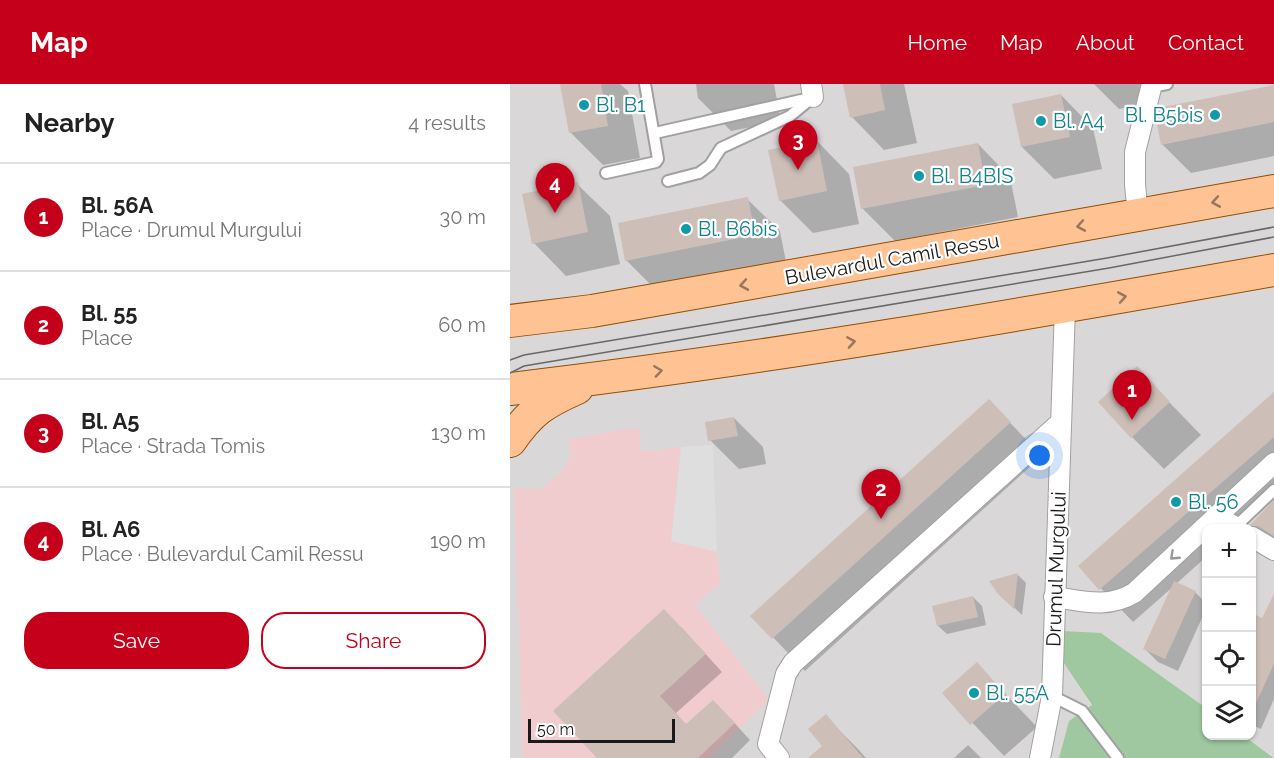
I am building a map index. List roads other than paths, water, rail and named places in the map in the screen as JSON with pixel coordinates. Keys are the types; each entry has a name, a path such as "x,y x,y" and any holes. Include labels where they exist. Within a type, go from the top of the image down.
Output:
{"main road":[{"name":"Bulevardul Camil Ressu","path":"510,321 592,311 1138,216 1270,188"},
{"path":"510,389 600,379 790,352 1274,270"},
{"path":"510,441 526,418 541,407 559,396 600,379"}],"street":[{"path":"1138,216 1135,152 1157,85"},
{"name":"Drumul Murgului","path":"1040,758 1052,696 1065,307"},
{"path":"773,751 786,674 793,663 1060,423"},
{"path":"1054,597 1109,603 1123,600 1134,593 1274,463"},
{"path":"1217,516 1230,524"},
{"path":"1256,540 1274,550"}],"lane":[{"path":"606,173 656,162 659,154 645,84"},
{"path":"655,133 812,91"},
{"path":"668,181 699,173 710,165 721,147 790,116 812,91"},
{"path":"1247,524 1274,490"},
{"path":"1052,696 1082,711 1118,758"}],"tram line":[{"path":"510,360 524,355 1107,258 1274,227"},
{"path":"510,373 524,366 1109,268 1274,237"}],"place":[{"name":"Bl. B1","path":"584,105"},
{"name":"Bl. B5bis","path":"1215,115"},
{"name":"Bl. A4","path":"1041,121"},
{"name":"Bl. A5","path":"798,170"},
{"name":"Bl. B4BIS","path":"919,176"},
{"name":"Bl. A6","path":"555,213"},
{"name":"Bl. B6bis","path":"686,229"},
{"name":"Bl. 56A","path":"1132,420"},
{"name":"Bl. 56","path":"1176,502"},
{"name":"Bl. 55","path":"881,519"},
{"name":"Bl. 55A","path":"974,693"}]}
